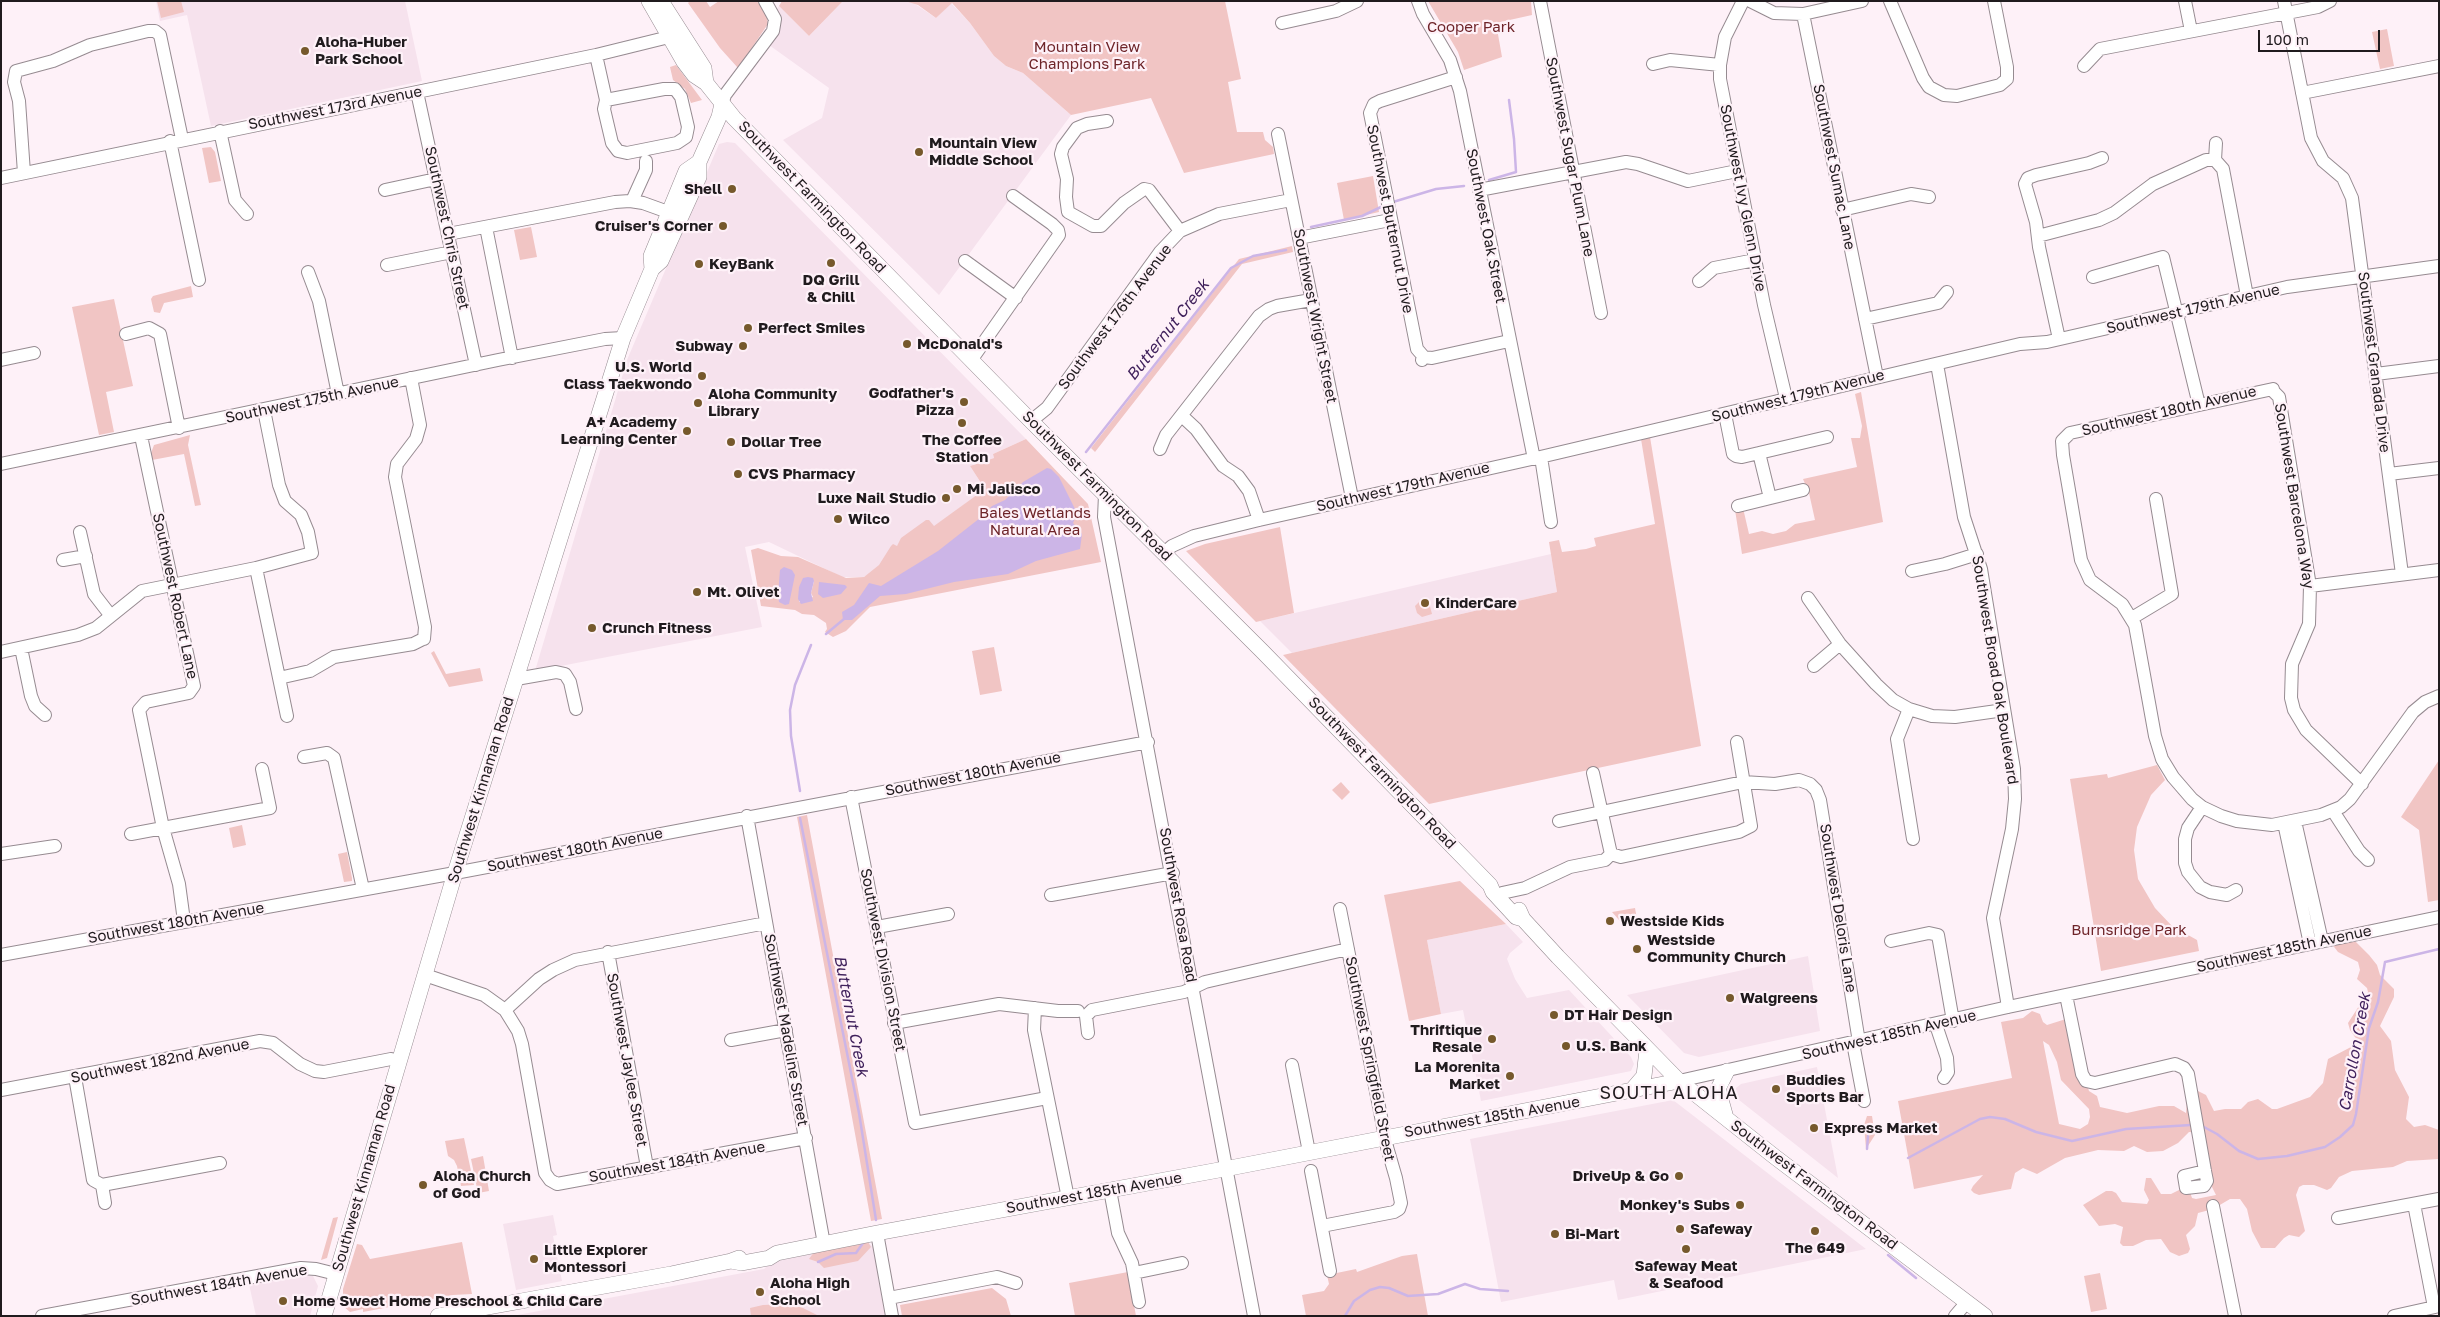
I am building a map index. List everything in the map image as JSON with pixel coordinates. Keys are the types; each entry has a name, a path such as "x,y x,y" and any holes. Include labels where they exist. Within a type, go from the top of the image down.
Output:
{"main road":[{"name":"Southwest Farmington Road","path":"649,1 669,38 694,75 706,83 722,104 1031,421 1105,495 1166,551 1496,889 1493,892 1516,917 1521,914 1647,1050 1679,1081 1726,1118 1986,1316"},
{"name":"Southwest Farmington Road","path":"661,1 704,68 706,83"},
{"name":"Southwest Kinnaman Road","path":"324,1316 398,1061 623,338 652,269 661,261 699,177 699,162 722,104"},
{"name":"Southwest Kinnaman Road","path":"652,269 650,256 686,171 699,162"},
{"path":"1632,1090 1644,1076 1647,1050"},
{"path":"1726,1118 1718,1092 1721,1079 1728,1071"},
{"name":"Southwest 185th Avenue","path":"438,1316 732,1262 741,1257 777,1253 1225,1169 1679,1081"}],"street":[{"path":"722,104 725,95 773,31 775,18 765,1"},
{"path":"1282,23 1336,11 1357,1"},
{"name":"Southwest Oak Street","path":"1418,1 1423,14 1445,51 1456,77 1509,341 1551,522"},
{"name":"Southwest Sugar Plum Lane","path":"1540,1 1600,312"},
{"name":"Southwest Ivy Glenn Drive","path":"1743,1 1725,37 1720,65 1724,106 1755,260 1786,398"},
{"path":"1750,1 1774,13 1803,14 1862,1"},
{"path":"1890,1 1923,78 1929,87 1944,95 1957,96 2000,85 2007,79 2007,67 1994,1"},
{"path":"2185,1 2191,30"},
{"path":"2084,66 2100,50 2285,7 2318,6 2330,1"},
{"name":"Southwest Granada Drive","path":"2285,7 2311,138 2322,163 2343,178 2350,193 2364,276 2402,574"},
{"name":"Southwest Sumac Lane","path":"1803,14 1876,377"},
{"path":"24,173 19,101 14,82 16,71 53,61 90,45 155,31 160,36 199,280"},
{"name":"Southwest 173rd Avenue","path":"1,178 176,140 596,55 669,38"},
{"path":"596,55 606,100 604,109 612,144 618,151 627,153 677,143 686,137 688,127 681,97 675,89 670,88 606,100"},
{"path":"1653,64 1670,60 1720,65"},
{"path":"2302,93 2439,66"},
{"name":"Southwest Butternut Drive","path":"1456,77 1380,101 1372,108 1370,121 1417,349 1423,359 1509,341"},
{"name":"Southwest Chris Street","path":"417,92 476,365"},
{"path":"1107,121 1087,124 1078,128 1063,146 1062,154 1067,178 1066,197 1068,212 1092,226 1101,226 1124,203 1144,189 1149,190 1180,231"},
{"path":"220,131 235,200 247,214"},
{"name":"Southwest Wright Street","path":"1278,134 1352,498"},
{"path":"2216,143 2215,160 2223,169 2247,296"},
{"path":"2059,339 2038,236 2024,184 2028,178 2102,158"},
{"path":"2038,236 2099,220 2114,213 2153,184 2206,160 2215,160"},
{"path":"632,201 646,170 646,161"},
{"path":"1480,190 1632,162 1688,180 1737,172"},
{"path":"385,190 436,179"},
{"path":"1842,210 1911,194 1929,196"},
{"path":"972,359 1059,235 1058,230 1052,224 1013,196"},
{"name":"Southwest 176th Avenue","path":"1031,421 1047,408 1160,252 1180,231 1219,214 1291,200"},
{"path":"448,234 614,202 632,201 668,212"},
{"path":"1299,238 1390,220"},
{"path":"486,227 512,358"},
{"path":"387,265 452,252"},
{"path":"2093,276 2163,257 2199,405"},
{"path":"1699,281 1714,268 1755,260"},
{"path":"965,261 1016,298"},
{"name":"Southwest 179th Avenue","path":"1166,551 1194,536 1259,520 1537,458 2020,344 2059,339 2294,286 2439,266"},
{"path":"308,272 319,300 338,394"},
{"path":"1865,319 1938,303 1947,292"},
{"path":"1160,449 1166,435 1259,316 1277,306 1311,300"},
{"path":"126,334 149,328 155,330 161,337 179,428"},
{"name":"Southwest 175th Avenue","path":"1,464 411,378 605,339 623,338"},
{"path":"1,360 34,353"},
{"name":"Southwest Broad Oak Boulevard","path":"1937,364 1964,517 1977,554 2014,769 2016,800 2012,829 1993,918 2008,1007"},
{"path":"2376,374 2439,366"},
{"path":"279,678 310,671 334,657 413,644 423,639 426,627 395,476 397,464 416,439 420,425 411,378"},
{"name":"Southwest 180th Avenue","path":"2132,618 2116,600 2093,583 2083,568 2078,550 2062,439 2074,433 2264,390 2273,390"},
{"name":"Southwest Barcelona Way","path":"2273,390 2279,397 2310,586 2309,624 2292,664 2291,698 2294,710 2306,730 2362,784"},
{"path":"1,652 78,635 96,628 142,591 256,568 312,553 308,532 301,515 286,501 279,485 264,410"},
{"path":"1725,414 1733,454 1742,457 1827,437"},
{"path":"1182,416 1196,429 1223,466 1238,476 1249,491 1259,520"},
{"name":"Southwest Robert Lane","path":"141,436 194,686 189,693 146,702 139,710 163,828 179,884 184,922"},
{"path":"1759,453 1770,498"},
{"path":"2389,474 2439,468"},
{"path":"1738,506 1803,490"},
{"name":"Southwest Rosa Road","path":"1105,495 1104,517 1173,873 1225,1169 1254,1316"},
{"path":"2156,498 2172,594 2132,618 2138,632 2158,749 2173,777 2202,807 2237,821 2272,825 2333,811 2350,800 2413,712 2425,702 2439,696"},
{"path":"80,532 94,594 110,616"},
{"path":"1912,571 1945,564 1977,554"},
{"path":"62,560 86,556"},
{"path":"256,568 287,716"},
{"path":"2310,586 2439,570"},
{"path":"1808,598 1840,644 1893,700 1909,709 1932,716 1955,717 2004,710"},
{"path":"1814,666 1840,644"},
{"path":"21,648 31,696 35,706 45,715"},
{"path":"516,680 556,672 565,674 570,682 576,709"},
{"path":"1909,709 1897,739 1913,839"},
{"name":"Southwest 180th Avenue","path":"1,955 456,873 747,816 1148,742"},
{"path":"1611,854 1621,857 1739,832 1751,826 1736,742"},
{"path":"304,757 327,753 334,758 362,889"},
{"path":"131,834 270,808 262,768"},
{"path":"1593,773 1611,854"},
{"name":"Southwest Deloris Lane","path":"1743,782 1775,784 1804,780 1816,790 1820,798 1864,1101"},
{"path":"1559,821 1743,782"},
{"name":"Southwest Division Street","path":"851,797 914,1122 1047,1098"},
{"path":"2202,807 2188,828 2184,839 2185,863 2188,872 2200,887 2210,892 2227,895 2236,890"},
{"path":"2333,811 2359,851 2368,860"},
{"name":"Southwest Madeline Street","path":"747,816 824,1244"},
{"path":"2289,822 2316,942"},
{"path":"1,854 55,846"},
{"path":"1496,889 1525,888 1570,867 1605,860 1611,854"},
{"path":"1051,895 1173,873"},
{"path":"1521,914 1520,895 1525,888"},
{"name":"Southwest Springfield Street","path":"1322,1226 1399,1209 1401,1203 1385,1137 1340,909"},
{"path":"877,927 948,914"},
{"name":"Southwest 185th Avenue","path":"1679,1081 1856,1043 2008,1007 2439,917"},
{"path":"425,975 484,995 505,1010 553,970 575,960 608,952 766,923"},
{"path":"1891,941 1928,933 1938,936 1953,1021"},
{"path":"1088,1033 1086,1016 1092,1010 1184,992 1205,982 1270,968 1301,958 1348,949"},
{"name":"Southwest Jaylee Street","path":"608,952 647,1167"},
{"path":"2066,995 2082,1074 2086,1081 2095,1082 2175,1064 2184,1068 2188,1074 2205,1171"},
{"path":"894,1023 999,1004 1078,1011"},
{"path":"1035,1008 1034,1030 1068,1198"},
{"name":"Southwest 184th Avenue","path":"505,1010 518,1031 522,1044 545,1173 550,1180 557,1184 806,1138"},
{"path":"1936,1025 1947,1058 1948,1072 1944,1078"},
{"path":"731,1040 786,1030"},
{"name":"Southwest 182nd Avenue","path":"1,1090 260,1041 273,1043 300,1064 315,1071 324,1072 391,1059 398,1061"},
{"path":"1292,1065 1309,1152"},
{"path":"75,1077 93,1180 102,1186 220,1163"},
{"path":"1311,1171 1330,1271"},
{"path":"102,1186 105,1203"},
{"path":"1110,1190 1118,1233 1134,1272 1139,1302"},
{"path":"2338,1218 2439,1198"},
{"path":"2394,1316 2437,1307 2414,1204"},
{"path":"2213,1206 2235,1316"},
{"path":"877,1233 892,1316"},
{"path":"1134,1272 1182,1263"},
{"name":"Southwest 184th Avenue","path":"42,1316 296,1268 316,1269 336,1274"},
{"path":"889,1298 997,1277 1016,1283"},
{"path":"1955,1316 1967,1302"}],"shaded area":[{"name":"Aloha-Huber Park School","path":"156,1 405,1 422,81 211,126 187,15 160,21"},
{"name":"Mountain View Middle School","path":"843,1 912,2 936,18 951,3 970,23 994,56 1006,66 1023,73 1071,115 939,295 783,140 822,118 829,88 769,45 780,17 777,9 779,6 809,36"},
{"path":"735,143 1026,439 993,454 994,458 970,466 985,489 934,527 897,546 874,571 864,577 842,577 769,542 745,547 762,627 535,671 627,360 719,144"},
{"name":"Bales Wetlands Natural Area","path":"1047,468 1051,469 1059,477 1075,509 1076,516 1073,523 1082,534 1080,549 1036,561 1008,574 954,582 906,594 880,596 852,620 843,620 842,612 854,605 869,583 881,586 938,551 980,518 992,506 1005,500 1023,482"},
{"name":"KinderCare","path":"1551,554 1557,592 1292,653 1260,621"},
{"path":"784,567 792,570 795,575 789,604 785,605 779,602 778,595 780,570"},
{"path":"803,578 813,578 814,581 811,593 813,601 801,604 798,599 799,587"},
{"path":"819,582 845,585 847,587 841,594 823,598 818,594"},
{"path":"1506,924 1523,942 1510,953 1507,959 1515,979 1527,998 1569,990 1631,1057 1634,1064 1631,1071 1481,1101 1463,1010 1441,1014 1427,940"},
{"path":"1808,956 1820,1031 1699,1057 1684,1053 1627,995"},
{"path":"1817,1067 1838,1178 1739,1100 1735,1094 1736,1088 1741,1084"},
{"path":"1673,1100 1866,1249 1618,1300 1614,1280 1501,1302 1470,1139"},
{"name":"Little Explorer Montessori","path":"553,1215 557,1235 553,1236 562,1281 516,1290 503,1224"},
{"name":"Aloha High School","path":"868,1242 873,1247 885,1316 512,1316 764,1269 773,1262"},
{"name":"Home Sweet Home Preschool & Child Care","path":"301,1275 313,1276 318,1286 310,1316 256,1316 249,1284"}],"green space":[{"path":"157,1 181,1 184,12 161,18"},
{"path":"690,1 706,1 710,7 719,1 757,1 766,13 768,24 738,68 720,48 688,3"},
{"path":"782,1 843,1 809,36 779,6"},
{"name":"Mountain View Champions Park","path":"905,1 1225,1 1241,79 1228,82 1237,132 1263,132 1265,140 1273,147 1274,154 1184,173 1151,98 1071,115 1023,73 1006,66 994,56 970,23 952,3 936,18 918,5"},
{"name":"Cooper Park","path":"1428,1 1531,1 1532,15 1496,23 1502,57 1464,70 1458,52"},
{"path":"2387,29 2394,66 2380,69 2372,32"},
{"path":"676,65 702,100 691,103 685,89 673,80 670,67"},
{"path":"211,147 215,152 221,181 209,183 202,148"},
{"path":"1373,176 1379,212 1344,220 1337,183"},
{"path":"531,227 537,257 520,260 514,230"},
{"path":"1292,246 1293,252 1242,264 1095,452 1091,448 1239,259"},
{"path":"191,286 193,297 164,303 160,313 154,312 151,299 153,296"},
{"path":"114,299 133,386 106,392 114,432 99,435 72,307"},
{"path":"1861,392 1883,522 1742,554 1735,510 1743,508 1749,534 1762,531 1773,534 1786,531 1795,524 1815,520 1809,493 1803,479 1857,467 1851,438 1860,438 1862,426 1855,394"},
{"path":"190,435 188,445 201,505 195,506 184,454 152,460 151,453 154,445"},
{"path":"1650,437 1701,746 1429,804 1283,655 1557,592 1549,542 1559,540 1562,552 1586,549 1596,546 1594,538 1655,524 1641,439"},
{"name":"Bales Wetlands Natural Area","path":"1026,439 1088,504 1101,562 870,607 846,631 833,637 825,632 827,629 826,623 814,615 802,614 795,610 761,606 751,550 758,548 781,556 798,557 846,578 864,577 879,565 891,546 893,544 897,546 901,538 926,520 929,520 934,526 985,489 970,466 994,458 993,454","holes":["781,574 791,593 789,598 778,595","814,581 811,593 813,597 799,602 799,587"]},
{"path":"1280,527 1294,613 1256,622 1186,551 1205,544"},
{"path":"1428,599 1432,614 1422,617 1417,613 1415,606 1420,601"},
{"path":"994,647 1002,691 980,695 972,651"},
{"path":"434,651 446,674 480,668 483,681 449,687 431,653"},
{"path":"2439,760 2439,900 2428,902 2419,830 2401,817"},
{"name":"Burnsridge Park","path":"2157,765 2165,780 2151,795 2137,827 2134,850 2138,879 2155,908 2172,926 2197,940 2199,951 2101,971 2070,779 2107,774 2108,778"},
{"path":"1341,782 1350,792 1342,800 1332,790"},
{"path":"807,815 882,1219 871,1221 797,817"},
{"path":"242,825 246,845 233,848 229,828"},
{"path":"347,852 352,881 344,882 338,854"},
{"path":"1460,881 1506,924 1427,940 1441,1014 1409,1021 1384,895"},
{"path":"1635,908 1637,919 1626,928 1612,912"},
{"path":"2345,938 2355,941 2377,965 2380,975 2394,989 2394,997 2380,1026 2391,1041 2395,1070 2409,1097 2406,1119 2414,1127 2425,1125 2439,1130 2439,1159 2407,1161 2393,1167 2352,1171 2339,1177 2331,1188 2327,1190 2314,1185 2299,1187 2296,1195 2305,1231 2299,1237 2289,1235 2275,1248 2261,1248 2252,1231 2247,1209 2240,1199 2230,1199 2213,1209 2198,1213 2195,1226 2186,1235 2190,1249 2188,1253 2179,1256 2170,1252 2161,1239 2146,1240 2133,1246 2123,1246 2120,1243 2123,1227 2115,1224 2099,1226 2083,1205 2106,1191 2116,1193 2122,1202 2147,1204 2149,1200 2144,1190 2146,1178 2151,1178 2161,1194 2171,1194 2181,1189 2189,1189 2192,1198 2196,1199 2216,1195 2212,1187 2204,1133 2189,1132 2178,1143 2163,1151 2147,1152 2134,1146 2124,1151 2098,1150 2065,1158 2037,1174 2023,1168 2015,1173 2011,1189 1979,1195 1974,1193 1971,1190 1973,1186 1983,1175 1914,1189 1898,1101 2012,1078 2001,1022 2023,1018 2032,1011 2040,1014 2043,1022 2047,1025 2066,1019 2089,1091 2097,1096 2100,1107 2127,1113 2159,1106 2174,1106 2186,1113 2187,1100 2198,1091 2206,1095 2214,1111 2241,1109 2248,1102 2258,1099 2272,1109 2277,1109 2310,1097 2323,1083 2328,1059 2351,1047 2357,1040 2350,1030 2348,1023 2368,992 2367,988 2357,979 2360,970 2358,962 2338,952 2331,943","holes":["2043,1041 2049,1045 2057,1062 2061,1080 2089,1109 2090,1117 2088,1124 2080,1129 2059,1124"]},
{"path":"1867,1116 1872,1116 1875,1135 1866,1149 1864,1125"},
{"path":"464,1138 474,1185 461,1186 457,1166 454,1160 448,1156 445,1141"},
{"path":"483,1156 489,1191 478,1193 471,1159"},
{"path":"338,1217 327,1258 321,1260 333,1218"},
{"path":"462,1242 472,1294 453,1295 363,1312 363,1309 350,1312 343,1306 343,1289 357,1244 362,1245 370,1259"},
{"path":"868,1242 871,1247 858,1261 824,1268 818,1262 809,1259 814,1252"},
{"path":"1417,1254 1428,1316 1306,1316 1302,1295 1324,1291 1329,1284 1327,1275 1356,1269 1357,1272 1402,1256"},
{"path":"1128,1272 1136,1316 1075,1316 1069,1283"},
{"path":"2100,1273 2107,1309 2091,1312 2084,1276"},
{"path":"992,1288 1006,1299 1011,1316 902,1316 900,1305"},
{"path":"786,1304 801,1307 819,1316 751,1316 750,1308 763,1305"}],"waterway":[{"name":"Butternut Creek","path":"1489,180 1516,172 1509,100"},
{"name":"Butternut Creek","path":"1393,202 1436,189 1464,186"},
{"name":"Butternut Creek","path":"1311,227 1362,216 1381,207"},
{"name":"Butternut Creek","path":"1086,452 1231,268 1253,256 1286,250"},
{"name":"Butternut Creek","path":"826,634 844,619"},
{"name":"Butternut Creek","path":"800,791 791,736 790,710 795,685 811,645"},
{"name":"Butternut Creek","path":"800,818 859,1113 876,1220"},
{"name":"Carrollon Creek","path":"2204,1127 2217,1134 2239,1151 2258,1159 2287,1156 2325,1147 2340,1137 2353,1125 2356,1114 2369,1028 2378,1002 2385,962 2439,949"},
{"name":"Carrollon Creek","path":"1908,1158 1980,1119 1990,1117 2005,1119 2036,1132 2072,1141 2126,1129 2191,1125"},
{"path":"1867,1149 1868,1136"},
{"name":"Butternut Creek","path":"818,1262 836,1254 856,1253 863,1243"},
{"name":"Carrollon Creek","path":"1888,1255 1916,1278"},
{"name":"Carrollon Creek","path":"1345,1316 1354,1301 1370,1290 1380,1287 1389,1288 1408,1296 1438,1294 1465,1284 1480,1289 1508,1291"}],"place":[{"name":"Aloha-Huber Park School","path":"305,51"},
{"name":"Mountain View Middle School","path":"919,152"},
{"name":"Shell","path":"732,189"},
{"name":"Cruiser's Corner","path":"723,226"},
{"name":"DQ Grill & Chill","path":"831,263"},
{"name":"KeyBank","path":"699,264"},
{"name":"Perfect Smiles","path":"748,328"},
{"name":"McDonald's","path":"907,344"},
{"name":"Subway","path":"743,346"},
{"name":"U.S. World Class Taekwondo","path":"702,376"},
{"name":"Godfather's Pizza","path":"964,402"},
{"name":"Aloha Community Library","path":"698,403"},
{"name":"The Coffee Station","path":"962,423"},
{"name":"A+ Academy Learning Center","path":"687,431"},
{"name":"Dollar Tree","path":"731,442"},
{"name":"CVS Pharmacy","path":"738,474"},
{"name":"Mi Jalisco","path":"957,489"},
{"name":"Luxe Nail Studio","path":"946,498"},
{"name":"Wilco","path":"838,519"},
{"name":"Mt. Olivet","path":"697,592"},
{"name":"KinderCare","path":"1425,603"},
{"name":"Crunch Fitness","path":"592,628"},
{"name":"Westside Kids","path":"1610,921"},
{"name":"Westside Community Church","path":"1637,949"},
{"name":"Walgreens","path":"1730,998"},
{"name":"DT Hair Design","path":"1554,1015"},
{"name":"Thriftique Resale","path":"1492,1039"},
{"name":"U.S. Bank","path":"1566,1046"},
{"name":"La Morenita Market","path":"1510,1076"},
{"name":"Buddies Sports Bar","path":"1776,1089"},
{"name":"Express Market","path":"1814,1128"},
{"name":"DriveUp & Go","path":"1679,1176"},
{"name":"Aloha Church of God","path":"423,1185"},
{"name":"Monkey's Subs","path":"1740,1205"},
{"name":"Safeway","path":"1680,1229"},
{"name":"The 649","path":"1815,1231"},
{"name":"Bi-Mart","path":"1555,1234"},
{"name":"Safeway Meat & Seafood","path":"1686,1249"},
{"name":"Little Explorer Montessori","path":"534,1259"},
{"name":"Aloha High School","path":"760,1292"},
{"name":"Home Sweet Home Preschool & Child Care","path":"283,1301"}],"district":[{"name":"SOUTH ALOHA","path":"1669,1093"}]}
